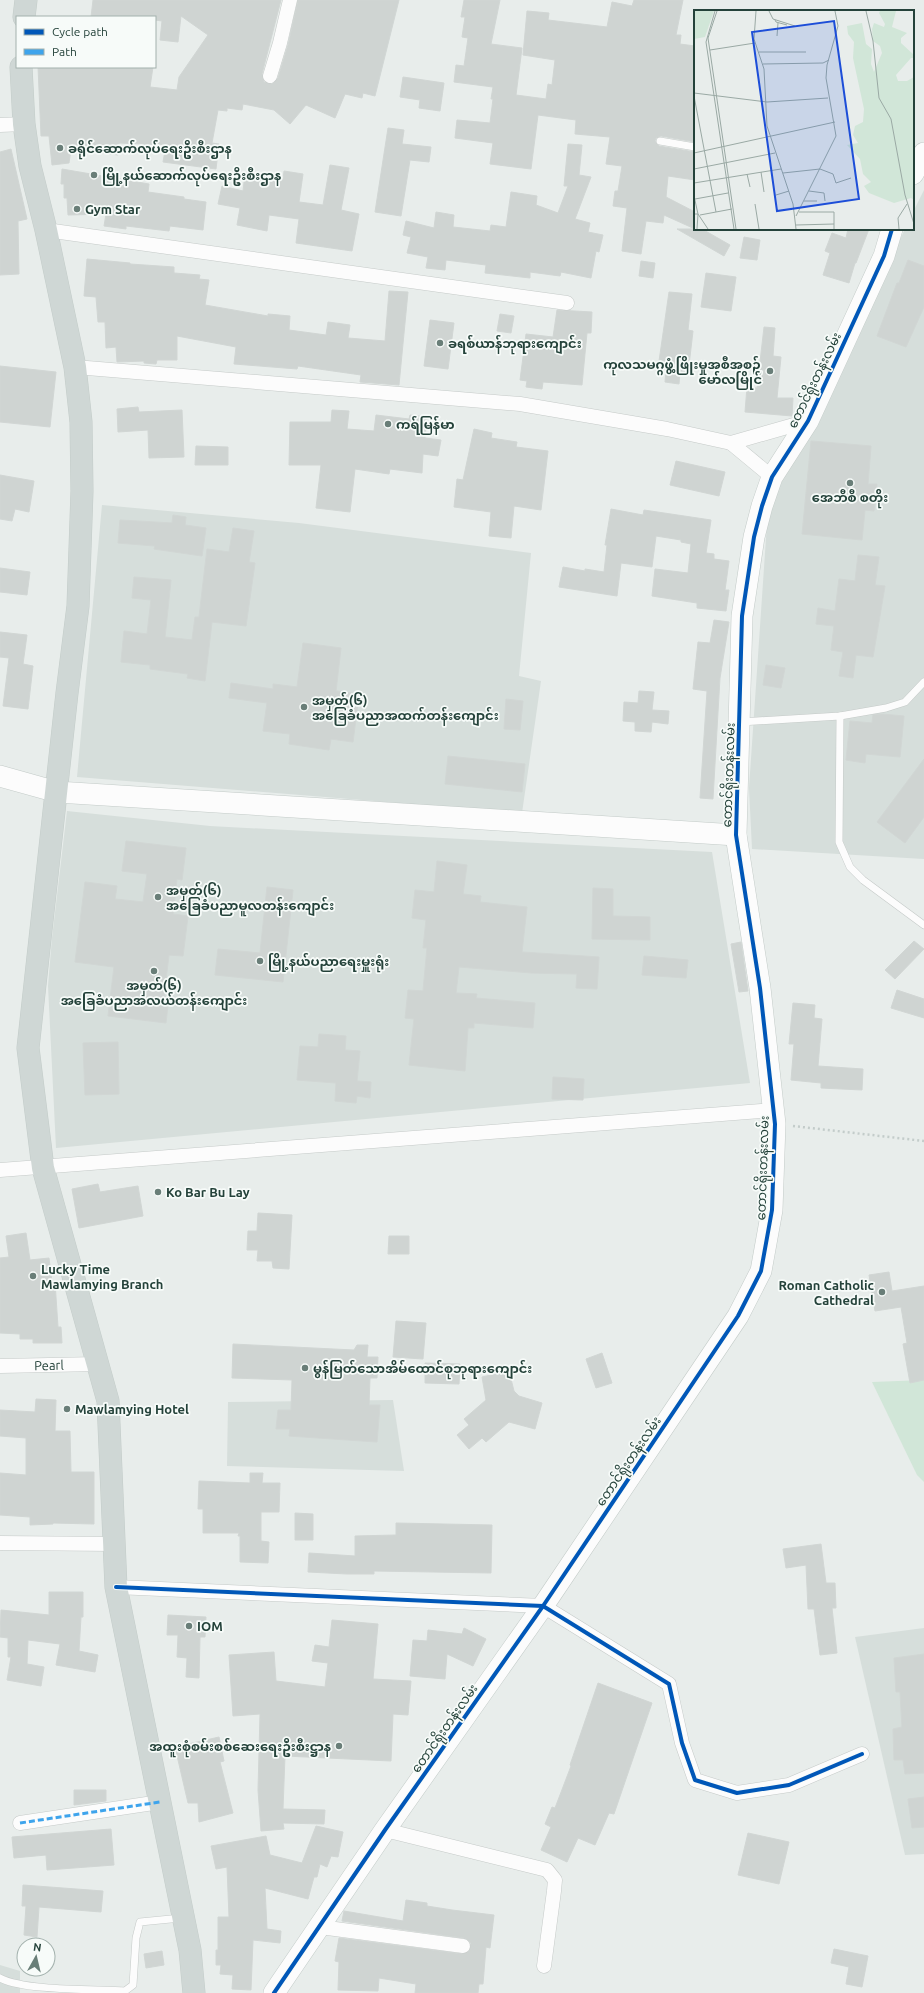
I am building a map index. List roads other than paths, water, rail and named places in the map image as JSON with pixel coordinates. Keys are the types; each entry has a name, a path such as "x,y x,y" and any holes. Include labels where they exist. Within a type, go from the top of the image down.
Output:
{"main road":[{"path":"24,16 26,0"},
{"path":"21,68 24,124 30,166 46,230 75,367 81,430 82,491 78,606 28,1048 43,1168 108,1401 116,1587 190,1950 194,1993"}],"street":[{"path":"270,76 280,43 290,0"},
{"path":"0,124 24,124"},
{"path":"914,172 924,153"},
{"path":"46,230 566,303"},
{"name":"တောင်ရိုးတန်းလမ်း","path":"274,1993 385,1830 543,1606 738,1316 761,1271 772,1210 775,1117 760,988 736,835 742,616 754,537 762,506 772,477 808,422 884,256 892,230"},
{"path":"75,367 520,404 667,429 731,443 772,477"},
{"path":"731,443 808,422"},
{"path":"0,776 57,792 736,835"},
{"path":"0,1170 775,1117"},
{"name":"Pearl","path":"0,1366 98,1364"},
{"path":"0,1543 114,1544"},
{"path":"116,1587 543,1606 669,1684 682,1743 695,1780 737,1793 789,1785 862,1754"},
{"path":"20,1823 160,1802"},
{"path":"385,1830 547,1870 555,1880 544,1966"},
{"path":"320,1927 463,1946"}],"lane":[{"path":"660,142 694,147"},
{"path":"739,722 840,716 905,702 924,682"},
{"path":"840,716 839,842 850,867 863,880 924,924"},
{"path":"0,1978 9,1983 125,1991 133,1985 136,1938 140,1922 183,1918"}],"place":[{"name":"ခရိုင်ဆောက်လုပ်ရေးဦးစီးဌာန","path":"60,148"},
{"name":"မြို့နယ်ဆောက်လုပ်ရေးဦးစီးဌာန","path":"94,175"},
{"name":"Gym Star","path":"77,209"},
{"name":"ခရစ်ယာန်ဘုရားကျောင်း","path":"440,343"},
{"name":"ကုလသမဂ္ဂဖွံ့ဖြိုးမှုအစီအစဉ် မော်လမြိုင်","path":"770,371"},
{"name":"ကရ်မြန်မာ","path":"388,424"},
{"name":"အေဘီစီ စတိုး","path":"850,483"},
{"name":"အမှတ်(၆) အခြေခံပညာအထက်တန်းကျောင်း","path":"304,707"},
{"name":"အမှတ်(၆) အခြေခံပညာမူလတန်းကျောင်း","path":"158,897"},
{"name":"မြို့နယ်ပညာရေးမှူးရုံး","path":"260,961"},
{"name":"အမှတ်(၆) အခြေခံပညာအလယ်တန်းကျောင်း","path":"154,971"},
{"name":"Ko Bar Bu Lay","path":"158,1192"},
{"name":"Lucky Time Mawlamying Branch","path":"33,1276"},
{"name":"Roman Catholic Cathedral","path":"882,1292"},
{"name":"မွန်မြတ်သောအိမ်ထောင်စုဘုရားကျောင်း","path":"305,1368"},
{"name":"Mawlamying Hotel","path":"67,1409"},
{"name":"IOM","path":"189,1626"},
{"name":"အထူးစုံစမ်းစစ်ဆေးရေးဦးစီးဋ္ဌာန","path":"339,1746"}]}
